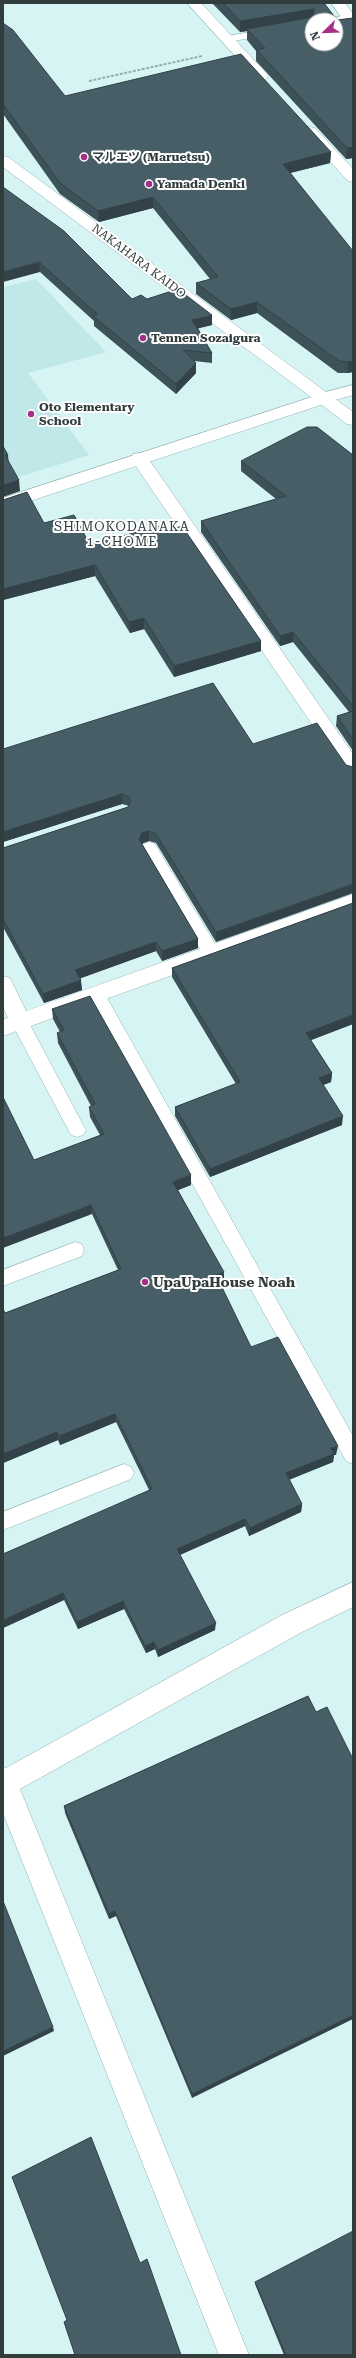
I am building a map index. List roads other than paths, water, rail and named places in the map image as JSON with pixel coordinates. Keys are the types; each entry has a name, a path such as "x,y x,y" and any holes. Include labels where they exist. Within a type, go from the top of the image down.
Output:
{"street":[{"path":"194,3 272,89"},
{"path":"338,3 348,20"},
{"path":"303,123 353,178"},
{"name":"NAKAHARA KAIDO","path":"3,160 353,420"},
{"path":"3,504 139,458 353,390"},
{"path":"139,458 353,769"},
{"path":"3,984 11,1025 353,902"},
{"path":"234,2355 3,1783 291,1624 353,1594"}],"lane":[{"path":"232,44 304,26"},
{"path":"148,848 211,952"},
{"path":"96,994 353,1455"},
{"path":"11,1025 77,1130"},
{"path":"3,1278 75,1250"},
{"path":"3,1521 124,1473"}],"place":[{"name":"マルエツ (Maruetsu)","path":"84,157"},
{"name":"Yamada Denki","path":"149,184"},
{"name":"Tennen Sozaigura","path":"143,338"},
{"name":"Oto Elementary School","path":"31,414"},
{"name":"UpaUpaHouse Noah","path":"145,1282"}],"district":[{"name":"SHIMOKODANAKA 1-CHOME","path":"122,534"}]}
